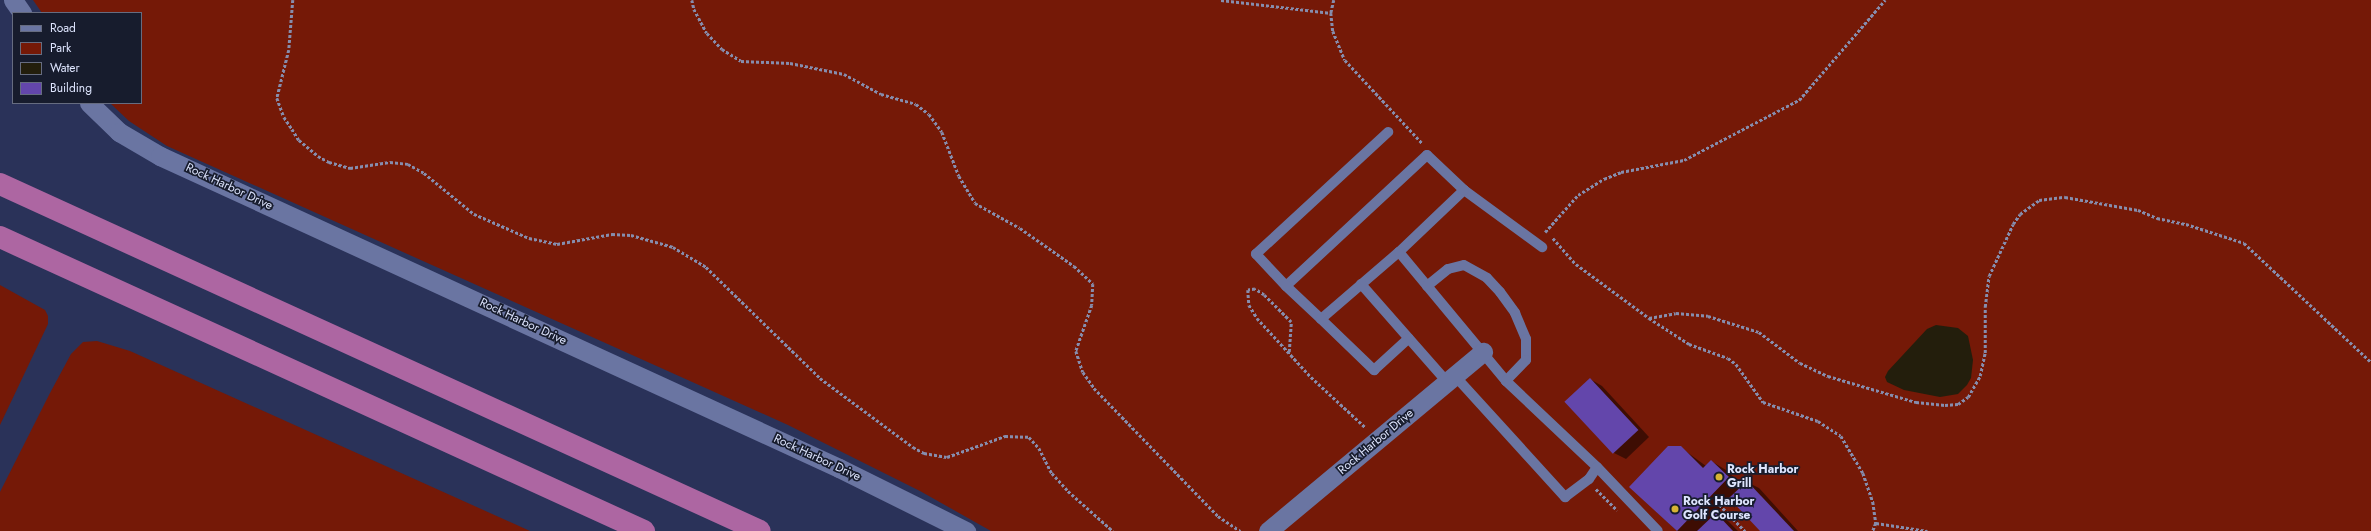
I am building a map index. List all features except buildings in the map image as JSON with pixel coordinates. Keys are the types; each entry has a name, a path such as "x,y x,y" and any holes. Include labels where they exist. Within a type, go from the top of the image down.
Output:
{"highway":[{"path":"0,184 760,531"},
{"path":"0,237 644,531"}],"street":[{"path":"13,0 21,12"},
{"name":"Rock Harbor Drive","path":"90,104 119,132 160,156 770,436 966,531"},
{"name":"Rock Harbor Drive","path":"1268,531 1483,352"}],"lane":[{"path":"1388,132 1256,254 1286,286 1374,370 1409,338"},
{"path":"1286,286 1427,155 1464,190 1542,247"},
{"path":"1321,320 1399,252 1464,190"},
{"path":"1399,252 1506,381 1597,467 1658,531"},
{"path":"1427,286 1448,269 1464,264 1487,278 1500,292 1515,312 1526,339 1526,360 1506,381"},
{"path":"1361,284 1409,338 1451,379 1565,497 1589,479 1597,467"}],"path":[{"path":"293,0 289,50 277,98 284,117 299,140 318,156 334,164 350,168 395,162 408,164 424,173 474,214 529,238 557,244 621,234 644,237 674,247 711,272 820,378 913,447 924,453 947,458 1005,436 1029,437 1039,448 1052,473 1068,491 1113,531"},
{"path":"692,0 694,9 707,33 722,49 741,61 790,63 844,74 881,94 916,104 929,114 942,132 959,176 975,203 1020,228 1074,266 1093,284 1092,305 1076,351 1083,372 1094,388 1218,516 1240,531"},
{"path":"1221,0 1331,13"},
{"path":"1334,0 1331,13 1337,46 1344,60 1410,132 1428,147"},
{"path":"1545,232 1578,195 1604,179 1621,172 1684,160 1799,100 1885,0"},
{"path":"1649,318 1688,313 1723,320 1759,332 1800,364 1828,376 1916,402 1939,405 1958,404 1968,397 1980,376 1985,353 1985,306 1989,276 2013,224 2020,214 2039,200 2065,196 2138,210 2157,218 2190,225 2244,243 2371,362"},
{"path":"1539,228 1561,244 1576,264 1649,318 1690,344 1732,361 1763,402 1818,421 1841,436 1863,473 1873,502 1876,523 1873,531"},
{"path":"1289,352 1291,322 1264,295 1255,289 1248,290 1248,301 1257,318 1311,378 1379,440"},
{"path":"1716,501 1745,531"},
{"path":"1876,523 1926,531"}],"green space":[{"path":"33,0 2371,0 2371,531 991,531 920,491 788,425 167,146 129,121 111,104 142,104 142,12 41,12"},
{"path":"0,285 45,310 48,316 48,324 0,425"},
{"path":"97,341 130,351 530,531 0,531 0,492 50,393 71,354 83,342"}],"water":[{"path":"1936,325 1958,328 1968,336 1973,360 1971,378 1967,385 1958,394 1940,397 1904,390 1887,382 1885,377 1888,371 1927,329"}],"place":[{"name":"Rock Harbor Grill","path":"1719,477"},
{"name":"Rock Harbor Golf Course","path":"1675,509"}]}
